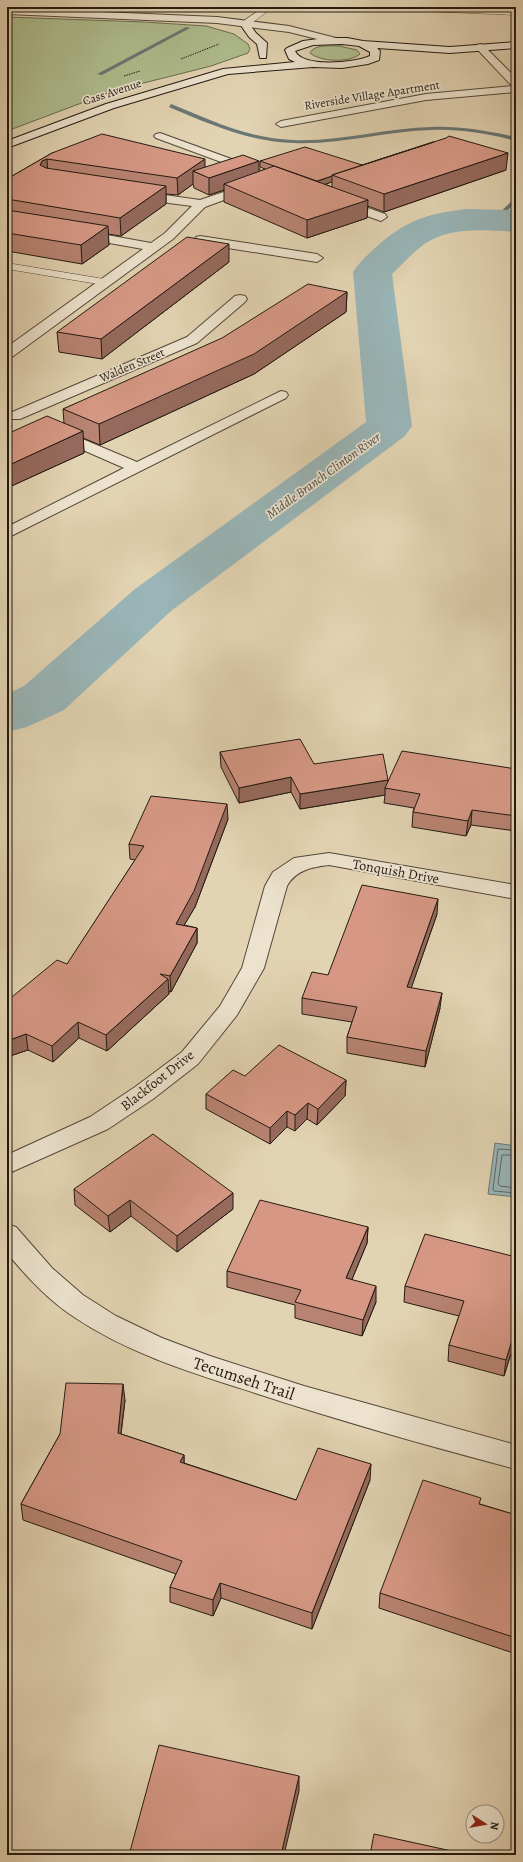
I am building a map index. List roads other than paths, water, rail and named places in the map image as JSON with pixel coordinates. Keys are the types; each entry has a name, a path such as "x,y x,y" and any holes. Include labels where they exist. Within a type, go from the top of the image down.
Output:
{"street":[{"path":"7,11 52,10 186,18 289,29 337,41 450,50"},
{"path":"245,24 252,35 262,43 263,56"},
{"path":"262,26 285,47 291,56 313,64 345,65 384,60"},
{"name":"Cass Avenue","path":"227,71 241,62 263,56 285,47 315,42 337,41"},
{"path":"363,44 375,51 375,58 371,61"},
{"path":"404,58 450,50 516,45"},
{"path":"480,47 498,68 516,84"},
{"name":"Cass Avenue","path":"7,145 110,106 227,71 313,64"},
{"name":"Riverside Village Apartment","path":"281,124 389,103 516,89"},
{"path":"7,354 169,236 201,204 267,178 160,136"},
{"path":"125,193 201,204"},
{"path":"330,198 382,217"},
{"path":"68,233 153,247"},
{"path":"169,236 317,258"},
{"name":"Walden Street","path":"11,415 192,340 240,299"},
{"path":"7,533 281,395"},
{"name":"Walden Street","path":"11,415 136,467"},
{"name":"Tonquish Drive","path":"281,877 301,862 329,859 516,892"},
{"name":"Blackfoot Drive","path":"7,1165 99,1123 144,1093 190,1058 229,1010 253,968 276,886 281,877"},
{"name":"Tecumseh Trail","path":"7,1234 44,1278 84,1310 130,1336 183,1358 244,1378 417,1431 516,1458"}],"lane":[{"path":"245,24 269,7"},
{"path":"376,7 516,13"},
{"path":"7,266 104,282"}],"water":[{"path":"495,1143 516,1146 516,1197 488,1194"}],"waterway":[{"path":"100,74 188,28"},
{"path":"171,106 209,122 247,135 292,142 329,141 432,128 481,132 516,139"},
{"path":"496,219 516,199"},
{"name":"Middle Branch Clinton River","path":"7,715 44,698 153,600 389,426 372,272 413,235 429,227 479,219 516,221"}]}
